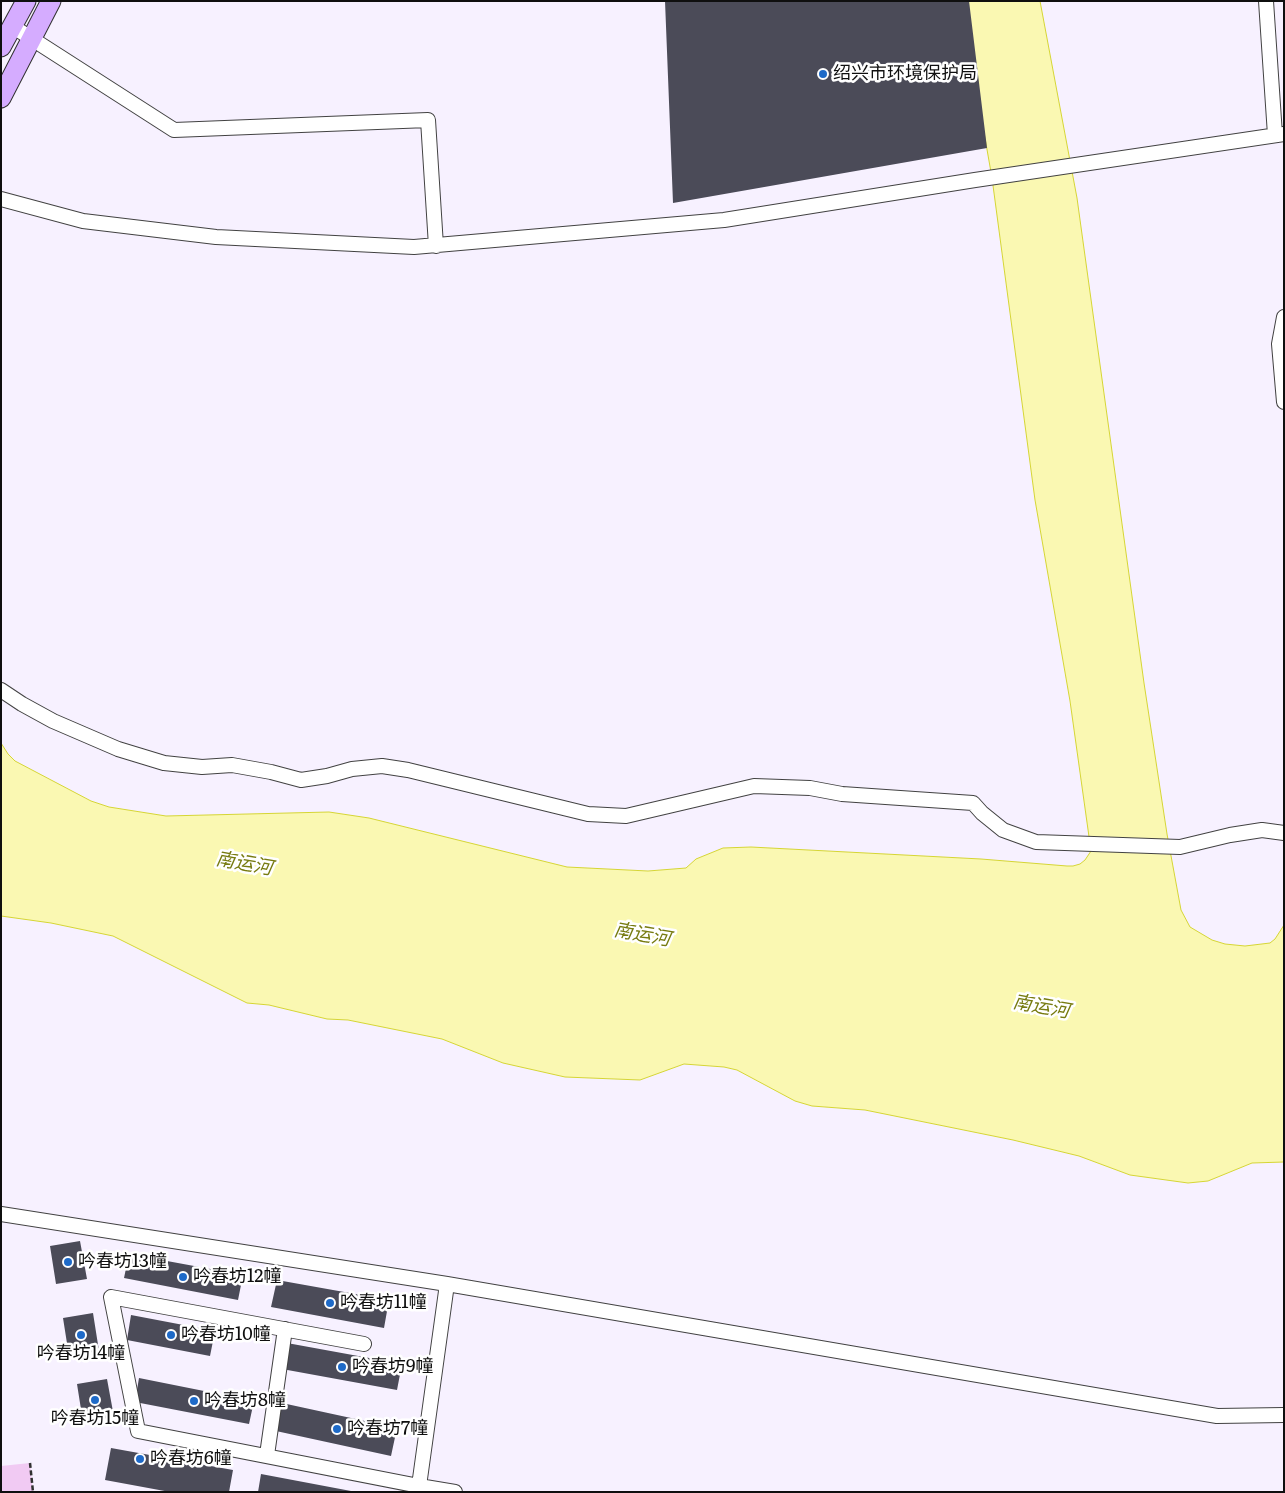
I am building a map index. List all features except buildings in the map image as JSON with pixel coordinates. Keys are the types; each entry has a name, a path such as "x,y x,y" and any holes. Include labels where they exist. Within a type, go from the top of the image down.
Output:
{"main road":[{"path":"1,47 26,1"},
{"path":"1,98 51,1"}],"street":[{"path":"1,199 83,221 216,237 414,247 436,246 724,220 975,180 1279,135 1266,1"},
{"path":"12,26 174,130 428,120 436,246"},
{"path":"1284,317 1279,344 1284,402"},
{"path":"1,690 53,721 118,749 164,763 202,767 232,765 301,780 327,776 352,769 382,766 408,770 588,814 626,816 754,786 810,788 842,794 973,803 1003,830 1036,842 1180,847 1230,835 1262,830 1284,833"},
{"path":"1,1214 447,1284 1217,1416 1284,1415"},
{"path":"419,1489 447,1284"},
{"path":"364,1344 111,1297 138,1431 266,1455 419,1489 455,1492"},
{"path":"266,1455 285,1329"}],"path":[{"path":"30,1463 33,1492"}],"shaded area":[{"path":"30,1463 33,1492 1,1492 1,1466"}],"water":[{"name":"南运河","path":"961,1 1040,1 1077,198 1144,683 1167,834 1181,910 1190,927 1212,940 1225,944 1245,946 1270,943 1284,925 1284,1162 1252,1163 1208,1181 1188,1183 1130,1175 1079,1156 1013,1140 865,1110 812,1106 795,1101 737,1070 724,1067 684,1064 640,1080 565,1077 503,1063 442,1039 348,1020 327,1019 269,1005 247,1003 113,936 51,923 1,916 1,743 15,761 91,801 109,807 166,816 329,812 369,818 567,867 648,871 686,868 696,859 723,848 751,847 981,859 1067,866 1080,864 1085,860 1091,851 1070,701 1035,500 992,178"}],"place":[{"name":"绍兴市环境保护局","path":"823,74"},
{"name":"吟春坊13幢","path":"68,1262"},
{"name":"吟春坊12幢","path":"183,1277"},
{"name":"吟春坊11幢","path":"330,1303"},
{"name":"吟春坊14幢","path":"81,1335"},
{"name":"吟春坊10幢","path":"171,1335"},
{"name":"吟春坊9幢","path":"342,1367"},
{"name":"吟春坊15幢","path":"95,1400"},
{"name":"吟春坊8幢","path":"194,1401"},
{"name":"吟春坊7幢","path":"337,1429"},
{"name":"吟春坊6幢","path":"140,1459"}]}
